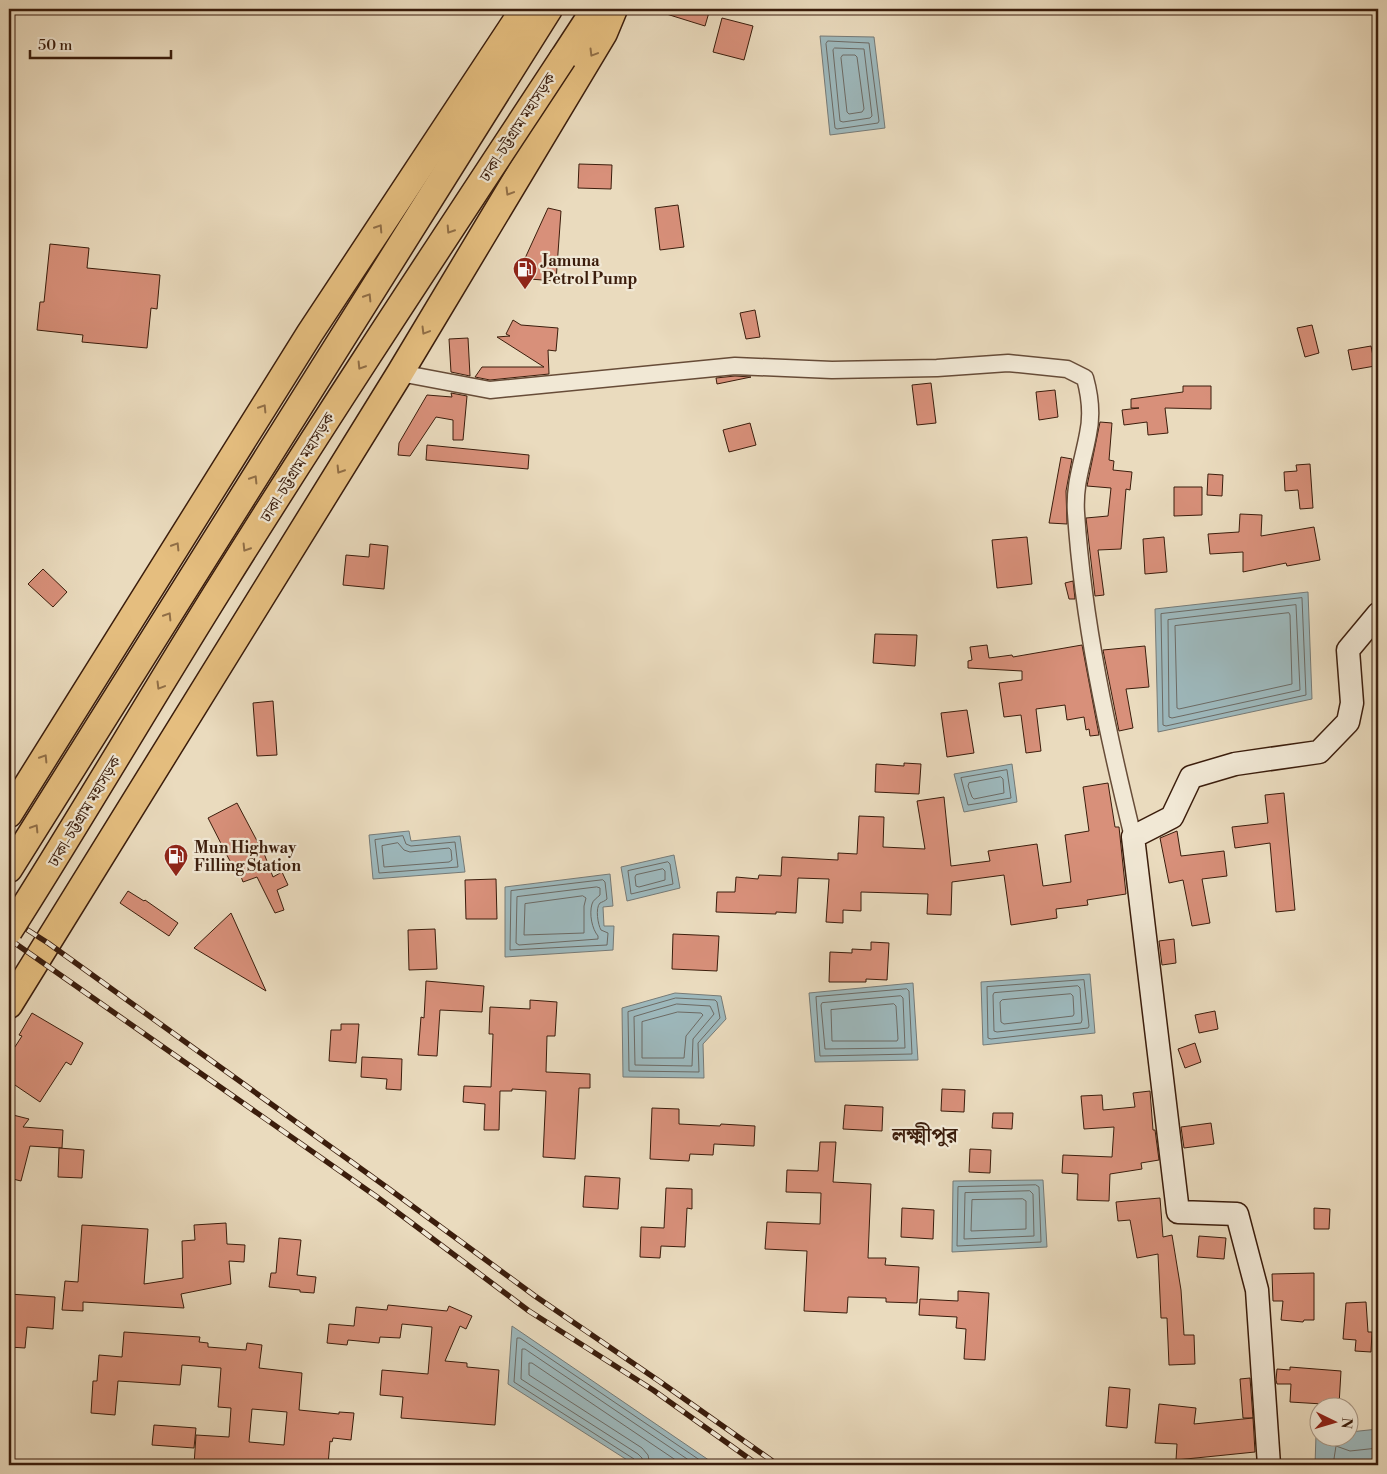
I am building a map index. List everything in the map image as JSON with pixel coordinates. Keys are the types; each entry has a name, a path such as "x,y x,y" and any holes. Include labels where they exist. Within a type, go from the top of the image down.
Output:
{"highway":[{"name":"ঢাকা-চট্টগ্রাম মহাসড়ক","path":"9,869 530,20 549,9"},
{"name":"ঢাকা-চট্টগ্রাম মহাসড়ক","path":"9,932 61,850 220,587 384,330 595,9"},
{"path":"9,1005 400,373 604,33 614,9"},
{"path":"9,814 310,333 530,20"}],"main road":[{"path":"1269,1465 1257,1290 1237,1214 1178,1212 1133,837 1172,817 1191,778 1235,764 1319,752 1348,722 1352,704 1348,650 1378,614"}],"street":[{"path":"400,373 490,390 735,366 832,370 938,368 1008,363 1067,369 1076,372 1085,378 1089,392 1090,422 1075,493 1080,564 1108,732 1133,837"}],"water":[{"path":"820,36 874,37 885,128 830,135"},
{"path":"1308,592 1312,699 1158,732 1155,609"},
{"path":"1012,764 1017,802 964,812 954,774"},
{"path":"409,831 411,841 460,836 465,872 373,879 369,835"},
{"path":"674,855 680,888 627,901 621,867"},
{"path":"610,874 613,906 603,907 604,926 614,926 613,950 505,957 505,887"},
{"path":"1090,974 1095,1033 983,1045 981,982"},
{"path":"913,983 918,1060 815,1062 809,993"},
{"path":"675,993 721,996 726,1019 703,1044 704,1078 623,1077 622,1008"},
{"path":"1043,1180 1047,1247 952,1252 953,1181"},
{"path":"512,1326 716,1465 635,1465 508,1384"},
{"path":"1378,1429 1378,1465 1315,1465 1316,1446 1360,1446 1360,1431"}],"building":[{"path":"660,9 710,9 705,26 660,12"},
{"path":"722,18 753,26 744,60 713,52"},
{"path":"579,164 612,165 611,189 578,188"},
{"path":"678,205 684,247 660,250 655,208"},
{"path":"548,208 561,211 556,281 516,278"},
{"path":"50,244 89,248 87,268 160,275 157,309 151,308 147,348 82,342 83,335 37,330 40,302 44,302"},
{"path":"755,310 760,337 746,339 740,313"},
{"path":"513,320 521,325 558,328 556,351 548,350 549,374 490,380 475,377 482,367 544,367 497,337 510,336 506,334"},
{"path":"1312,325 1319,353 1305,357 1297,328"},
{"path":"468,338 470,376 451,372 449,339"},
{"path":"1371,346 1375,366 1352,370 1348,350"},
{"path":"751,377 717,384 716,378"},
{"path":"931,383 936,423 917,425 912,385"},
{"path":"1183,386 1211,386 1211,409 1165,408 1168,433 1148,435 1147,422 1124,425 1122,410 1139,408 1131,408 1131,399 1183,392"},
{"path":"1055,390 1058,417 1039,420 1036,392"},
{"path":"451,393 467,396 463,440 453,440 453,420 436,417 410,456 398,455 399,443 427,395 452,397"},
{"path":"1100,422 1112,423 1109,460 1114,461 1113,470 1132,472 1130,490 1126,489 1121,549 1098,550 1104,595 1095,596 1086,518 1108,516 1111,488 1087,486"},
{"path":"750,423 756,445 729,452 723,430"},
{"path":"427,445 529,455 528,469 426,460"},
{"path":"1061,457 1072,459 1066,491 1067,524 1049,523"},
{"path":"1310,464 1313,508 1300,509 1298,490 1285,491 1284,472 1297,471 1296,465"},
{"path":"1208,474 1223,475 1222,496 1207,495"},
{"path":"1174,487 1202,487 1202,515 1174,516"},
{"path":"1240,514 1262,515 1261,536 1314,527 1320,560 1287,566 1286,563 1243,572 1243,552 1210,554 1208,534 1239,532"},
{"path":"1027,537 1032,584 997,588 992,540"},
{"path":"1164,537 1167,572 1145,574 1143,539"},
{"path":"370,544 388,546 384,589 343,585 346,555 369,557"},
{"path":"43,569 67,592 53,607 28,584"},
{"path":"1073,581 1075,599 1069,599 1065,583"},
{"path":"875,634 917,635 915,666 873,663"},
{"path":"987,645 989,658 1012,655 1013,657 1082,645 1099,735 1090,736 1089,729 1086,730 1084,717 1067,720 1065,705 1036,709 1041,751 1026,753 1021,715 1004,717 999,683 1022,680 1022,671 968,668 968,661 972,660 970,647"},
{"path":"1145,646 1149,687 1126,689 1133,728 1119,731 1103,650"},
{"path":"273,701 277,755 257,756 253,703"},
{"path":"967,710 974,753 947,757 941,713"},
{"path":"904,763 921,764 919,794 875,792 876,764 904,766"},
{"path":"1108,783 1115,827 1119,827 1126,894 1087,900 1088,905 1056,909 1057,918 1011,925 1004,875 952,882 951,915 927,914 928,894 861,892 861,911 843,910 843,923 826,922 829,879 798,878 796,913 716,912 717,892 735,892 736,877 758,879 759,875 781,876 782,857 838,860 838,853 857,854 859,816 884,817 883,847 925,849 917,801 944,797 951,866 990,861 988,851 1037,844 1043,886 1071,882 1065,835 1089,831 1083,787"},
{"path":"1284,793 1295,910 1276,912 1270,843 1235,848 1232,827 1268,823 1265,795"},
{"path":"237,803 265,856 273,877 282,872 288,885 277,890 284,910 275,913 257,877 243,882 236,863 232,865 208,818"},
{"path":"1177,831 1181,856 1224,851 1227,876 1202,879 1210,923 1192,926 1183,880 1169,883 1160,838"},
{"path":"496,879 497,919 466,919 465,880"},
{"path":"128,891 145,900 178,923 169,936 120,903"},
{"path":"231,913 266,991 194,948"},
{"path":"435,929 437,969 409,970 408,930"},
{"path":"673,934 719,936 717,971 672,969"},
{"path":"1174,939 1176,963 1162,965 1159,941"},
{"path":"871,942 889,943 887,980 866,979 866,982 829,982 830,952 852,953 852,949 871,950"},
{"path":"426,981 484,986 482,1012 440,1010 437,1056 418,1055 421,1017 424,1018"},
{"path":"530,1000 557,1002 555,1036 547,1036 546,1072 590,1074 590,1088 579,1088 575,1159 543,1157 546,1091 512,1089 512,1091 500,1091 499,1130 484,1130 485,1104 463,1102 464,1086 491,1087 493,1034 489,1034 490,1007 530,1009"},
{"path":"1215,1011 1218,1029 1199,1033 1195,1015"},
{"path":"32,1013 83,1043 71,1065 66,1062 40,1102 9,1081 9,1056 22,1036 19,1035"},
{"path":"341,1024 359,1024 356,1063 329,1061 331,1030 341,1030"},
{"path":"1195,1043 1201,1062 1185,1068 1178,1049"},
{"path":"362,1057 402,1059 401,1090 386,1089 387,1079 361,1077"},
{"path":"942,1089 965,1090 964,1112 941,1111"},
{"path":"1150,1091 1153,1130 1155,1130 1159,1160 1141,1163 1142,1169 1110,1174 1109,1201 1077,1200 1078,1174 1062,1173 1063,1155 1112,1157 1114,1127 1084,1129 1081,1096 1102,1095 1103,1110 1135,1107 1133,1093"},
{"path":"845,1105 883,1107 882,1131 843,1129"},
{"path":"652,1108 679,1109 679,1124 755,1126 754,1146 714,1144 713,1155 690,1154 689,1161 650,1159"},
{"path":"993,1113 1013,1113 1012,1129 992,1128"},
{"path":"9,1114 29,1119 23,1127 63,1130 62,1148 30,1146 21,1181 9,1178"},
{"path":"1211,1123 1214,1144 1184,1148 1181,1127"},
{"path":"820,1142 836,1142 833,1182 871,1184 868,1258 886,1258 885,1265 919,1267 917,1303 886,1302 886,1298 848,1297 847,1313 804,1311 807,1251 765,1249 767,1222 820,1224 821,1193 786,1192 787,1170 818,1171"},
{"path":"59,1148 84,1150 82,1178 58,1177"},
{"path":"970,1149 991,1150 990,1173 969,1172"},
{"path":"585,1176 620,1178 618,1209 583,1207"},
{"path":"666,1188 692,1189 692,1209 687,1208 685,1247 661,1246 660,1258 640,1257 641,1227 664,1228"},
{"path":"1160,1198 1163,1237 1172,1235 1181,1290 1184,1335 1194,1335 1195,1364 1169,1365 1167,1318 1161,1318 1158,1254 1137,1258 1130,1220 1118,1221 1116,1202"},
{"path":"902,1208 934,1210 933,1239 901,1237"},
{"path":"1314,1208 1330,1209 1329,1229 1314,1229"},
{"path":"226,1223 227,1244 245,1245 244,1262 229,1261 231,1284 181,1294 184,1308 83,1302 83,1311 62,1310 65,1281 78,1282 82,1225 148,1229 144,1284 183,1278 182,1241 195,1240 194,1225"},
{"path":"1199,1236 1226,1238 1224,1259 1197,1257"},
{"path":"279,1238 301,1240 297,1275 316,1277 314,1293 269,1287 271,1273 276,1273"},
{"path":"1314,1273 1314,1320 1304,1320 1303,1322 1281,1320 1283,1301 1273,1301 1272,1274"},
{"path":"958,1291 989,1293 985,1360 964,1359 966,1329 956,1328 957,1317 919,1315 920,1299 958,1301"},
{"path":"9,1294 55,1297 53,1329 27,1327 25,1348 9,1347"},
{"path":"1366,1302 1368,1332 1372,1332 1371,1352 1355,1351 1356,1340 1343,1339 1346,1303"},
{"path":"388,1305 447,1311 449,1306 472,1316 466,1329 460,1326 445,1361 467,1363 467,1367 499,1370 495,1425 401,1418 403,1397 380,1395 382,1370 428,1374 432,1327 402,1324 400,1338 380,1337 379,1343 348,1340 347,1345 327,1343 329,1324 354,1326 356,1307 387,1310"},
{"path":"124,1332 200,1337 199,1342 208,1343 208,1347 246,1350 247,1343 262,1345 259,1368 302,1373 299,1410 339,1414 339,1412 354,1413 351,1440 333,1438 332,1442 330,1441 328,1465 194,1465 196,1435 229,1437 231,1408 218,1407 221,1368 182,1365 180,1385 118,1381 115,1415 91,1413 93,1381 97,1381 99,1355 122,1357","holes":["252,1409 287,1412 284,1445 249,1442"]},
{"path":"1290,1367 1341,1371 1340,1396 1310,1396 1310,1403 1290,1402 1291,1384 1277,1384 1276,1380 1277,1369 1290,1370"},
{"path":"1250,1378 1253,1418 1243,1418 1240,1379"},
{"path":"1109,1387 1130,1389 1127,1428 1106,1426"},
{"path":"1159,1404 1196,1408 1194,1424 1253,1418 1255,1452 1176,1460 1177,1444 1155,1443"},
{"path":"154,1425 196,1428 194,1448 152,1445"}],"railway":[{"path":"9,918 48,943 535,1296 778,1465"},
{"path":"9,939 377,1197 529,1311 653,1390 758,1465"}],"place":[{"name":"Jamuna Petrol Pump","path":"525,290"},
{"name":"Mun Highway Filling Station","path":"176,877"}],"district":[{"name":"লক্ষ্মীপুর","path":"925,1135"}]}
